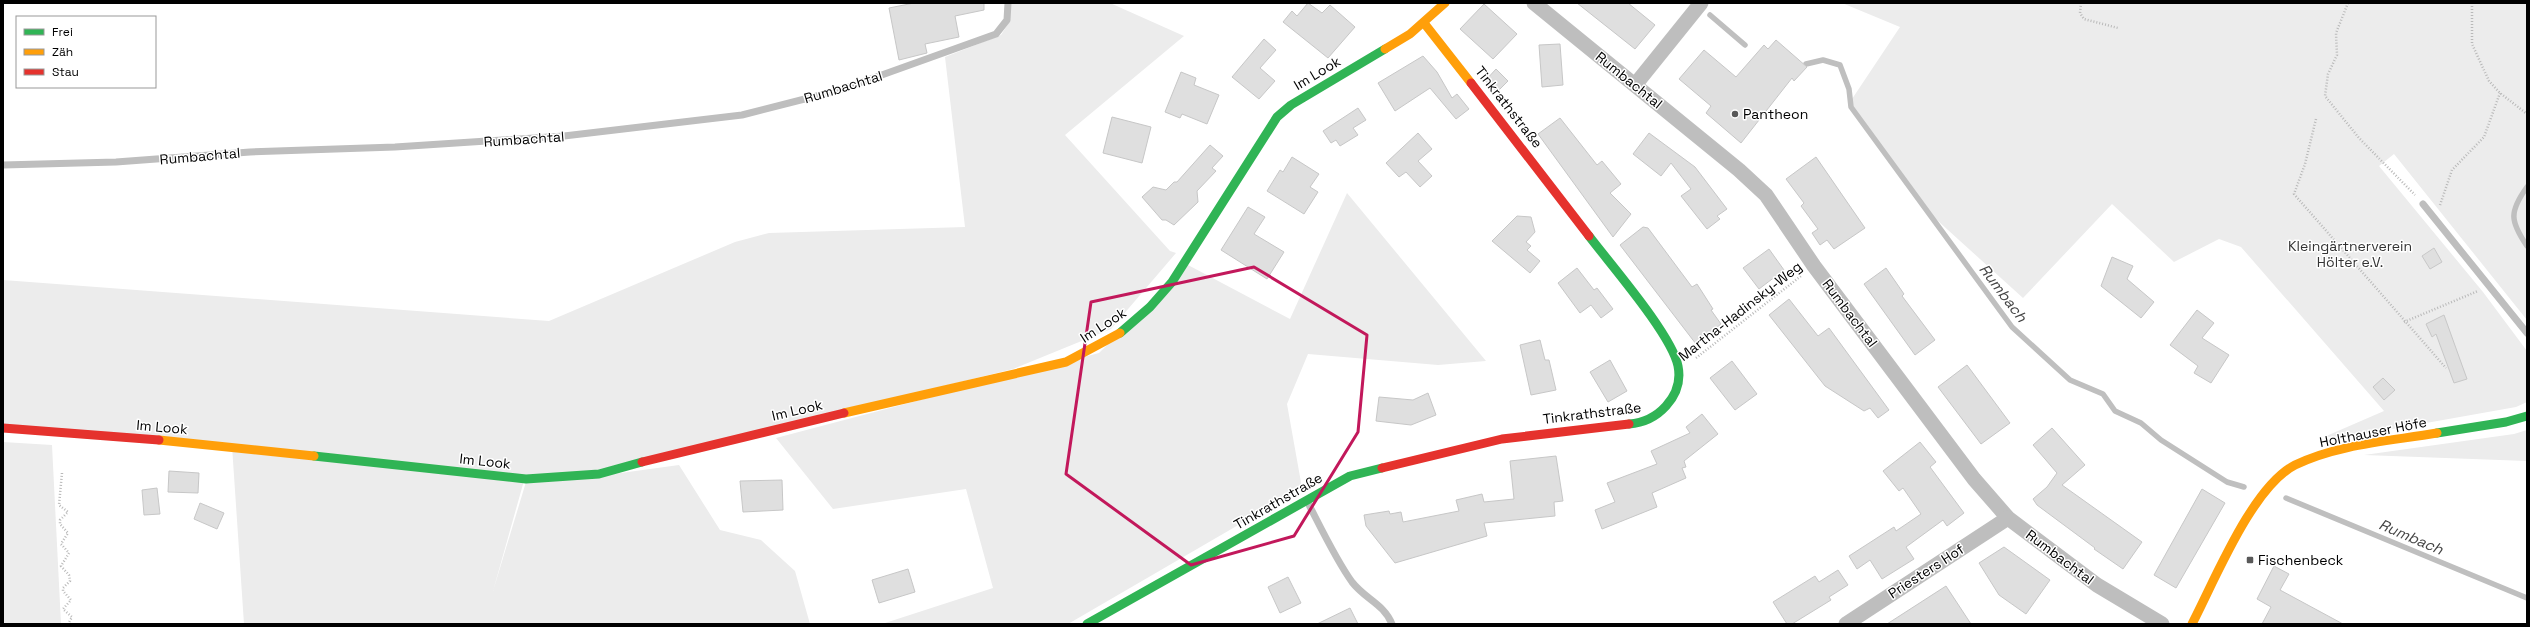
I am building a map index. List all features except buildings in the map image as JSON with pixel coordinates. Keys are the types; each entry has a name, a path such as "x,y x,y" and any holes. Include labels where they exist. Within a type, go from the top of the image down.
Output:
{"street":[{"name":"Im Look","path":"3,428 168,441 526,479 561,478 606,472 698,448 1038,371 1066,362 1095,350 1139,319 1156,301 1184,266 1215,212 1278,117 1291,105 1424,23 1445,3"},
{"name":"Rumbachtal","path":"1534,3 1739,170 1766,195 1814,266 1974,479 2008,518 2097,585 2162,624"},
{"path":"1635,85 1701,3"},
{"name":"Tinkrathstraße","path":"1087,624 1350,476 1502,439 1640,423 1667,408 1676,391 1679,371 1673,349 1669,342 1514,135 1424,23"},
{"name":"Holthauser Höfe","path":"2192,624 2254,504 2274,480 2294,466 2320,455 2357,447 2506,422 2527,416"},
{"name":"Priesters Hof","path":"1846,624 2008,518"}],"lane":[{"name":"Rumbachtal","path":"3,165 116,162 250,152 395,147 564,136 742,115 840,90 996,34 1008,20 1008,3"},
{"path":"2423,204 2527,333"},
{"path":"1306,501 1352,582 1388,613 1392,624"}],"path":[{"path":"2081,3 2080,13 2084,19 2118,28"},
{"path":"2348,3 2336,33 2337,55 2328,74 2326,96 2359,138 2423,204"},
{"path":"2472,3 2472,44 2490,81 2500,93 2527,114"},
{"path":"2435,218 2452,170 2484,137 2500,93"},
{"path":"2316,119 2305,164 2294,194 2404,322 2446,368"},
{"name":"Martha-Hadinsky-Weg","path":"1679,371 1814,266"},
{"path":"2404,322 2488,286"},
{"path":"62,473 59,505 68,512 60,520 60,524 68,533 61,544 69,553 61,566 69,576 70,581 63,588 63,591 72,600 64,609 72,617 68,624"}],"highlighted area":[{"path":"1254,267 1367,335 1358,432 1294,536 1191,565 1066,474 1091,302"}],"green space":[{"path":"1010,3 1110,3 1184,36 1065,135 1170,251 1176,253 1111,329 1013,369 593,472 525,477 493,591 526,482 599,476 679,465 720,530 761,540 795,571 810,624 244,624 232,446 3,425 3,280 549,321 735,242 769,233 965,227 945,57 1001,35 1010,21"},
{"name":"Kleingärtnerverein Hölter e.V.","path":"1842,3 2527,3 2527,320 2394,154 2379,166 2483,292 2527,351 2527,402 2516,407 2353,436 2324,437 2384,411 2241,247 2219,239 2174,262 2112,204 2023,298 1927,211 1848,105 1900,27"},
{"path":"1347,193 1486,361 1438,365 1308,354 1287,404 1302,488 1068,624 882,624 993,588 966,489 833,509 776,438 1099,353 1188,265 1290,319"},
{"path":"2527,430 2527,461 2364,455 2514,434"},
{"path":"3,442 52,445 61,624 3,624"}],"waterway":[{"name":"Rumbach","path":"1710,15 1745,45"},
{"name":"Rumbach","path":"1806,64 1823,60 1840,65 1849,89 1851,107 2012,327 2070,380 2103,394 2115,411 2141,423 2161,440 2227,482 2244,487"},
{"path":"2527,187 2517,203 2514,216 2517,230 2527,246"},
{"name":"Rumbach","path":"2286,498 2527,598"}],"traffic: fast":[{"path":"1120,333 1150,307 1172,282 1277,117 1291,105 1385,49"},
{"path":"1589,236 1640,300 1665,337 1678,366 1679,377 1677,388 1673,397 1666,406 1649,419 1629,424"},
{"path":"2437,433 2506,422 2527,416"},
{"path":"314,456 526,479 599,474 642,462"},
{"path":"1087,624 1350,476 1382,468"}],"traffic: slow":[{"path":"1385,49 1410,34 1445,3"},
{"path":"1424,23 1471,83"},
{"path":"844,413 1066,362 1120,333"},
{"path":"2192,624 2236,536 2264,493 2279,476 2295,465 2329,452 2365,444 2437,433"},
{"path":"159,440 314,456"}],"traffic: jam":[{"path":"1471,83 1589,236"},
{"path":"642,462 844,413"},
{"path":"1382,468 1502,439 1629,424"},
{"path":"3,428 159,440"}],"place":[{"name":"Pantheon","path":"1735,114"},
{"name":"Fischenbeck","path":"2250,560"}]}
